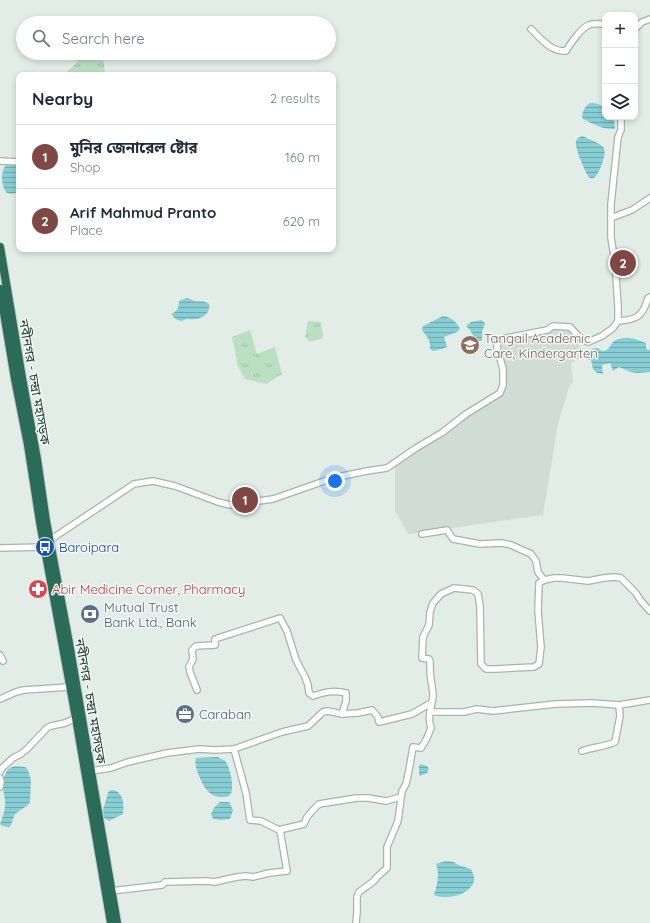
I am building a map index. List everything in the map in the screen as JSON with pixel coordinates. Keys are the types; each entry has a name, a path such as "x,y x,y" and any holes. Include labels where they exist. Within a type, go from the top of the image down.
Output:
{"highway":[{"name":"নবীনগর - চন্দ্রা মহাসড়ক","path":"0,246 28,445 111,923"},
{"name":"নবীনগর - চন্দ্রা মহাসড়ক","path":"0,289 37,459 117,923"}],"street":[{"path":"638,23 650,20"},
{"path":"638,26 642,22"},
{"path":"531,29 544,43 554,49 566,51 582,29 588,25 602,24"},
{"path":"50,540 134,484 153,481 175,486 230,505 273,499 333,478 387,468 443,432 466,414 500,392 504,385 497,348 497,340 547,330 553,326 570,327 581,339 588,342 602,336 613,328 618,321 618,306 615,262 611,238 611,204 621,120"},
{"path":"0,162 16,162"},
{"path":"611,218 632,210 650,198"},
{"path":"618,321 638,317 644,310 648,298 650,297"},
{"path":"422,534 447,530 453,539 480,544 502,543 510,545 532,554 536,561 538,572 544,580"},
{"path":"0,548 45,547"},
{"path":"356,923 357,897 359,892 374,881 387,868 387,847 398,821 402,791 406,784 413,747 421,748 431,728 430,712 433,698 430,661 429,659 422,658 423,637 429,625 430,612 433,603 441,594 454,588 473,590 478,594 480,606 481,664 486,669 534,667 539,664 541,647 538,611 539,582 544,580 562,578 588,581 614,577 621,578 635,592 650,611"},
{"path":"197,690 189,667 193,659 192,650 196,646 214,645 215,639 280,618 287,631 296,660 305,677 309,693 313,696 332,691 346,694 346,701 342,714"},
{"path":"0,655 3,660"},
{"path":"0,699 24,690 70,688"},
{"path":"430,712 464,712 477,709 493,711 556,704 592,703 619,705 650,700"},
{"path":"91,771 111,768 128,762 167,753 199,749 234,749 282,732 308,726 323,712 328,711 342,714 372,710 378,717 379,722 412,714 431,703"},
{"path":"582,751 607,746 615,742 620,716 619,705"},
{"path":"0,772 2,768 13,758 27,749 47,728 76,718"},
{"path":"234,749 246,793 250,820 260,821 279,830 304,824 307,816 319,804 357,798 386,801 401,797"},
{"path":"0,778 0,787"},
{"path":"111,890 162,885 165,882 215,882 238,876 253,877 286,871 280,830"}],"shaded area":[{"path":"567,328 580,339 580,358 571,363 573,383 570,384 558,424 543,515 408,534 395,511 395,464 484,406 507,386 499,355 498,340 544,329"}],"green space":[{"path":"76,60 104,60 105,72 66,72 78,62"},
{"path":"308,321 321,322 323,338 310,342 305,337"},
{"path":"250,330 257,354 275,347 282,374 266,384 245,379 238,366 232,337"}],"water":[{"path":"590,103 594,103 602,106 602,120 614,120 615,129 603,128 583,119 582,117 586,106"},
{"path":"583,136 603,147 605,153 601,167 593,178 588,176 576,146 577,139"},
{"path":"9,163 16,164 16,193 7,193 3,186 2,177 6,165"},
{"path":"186,298 209,304 209,310 203,317 179,321 171,314 175,312 179,306 179,301"},
{"path":"443,316 449,317 453,320 460,329 457,332 444,337 447,347 433,351 430,349 429,341 422,330 423,326"},
{"path":"481,320 485,323 482,332 482,340 476,341 466,326 471,322"},
{"path":"621,338 629,338 646,343 646,349 650,350 650,372 630,372 619,367 613,371 610,363 602,365 603,374 597,373 593,369 591,360 585,359 593,348 604,351 608,349 616,340"},
{"path":"218,757 226,762 230,773 232,788 230,795 227,797 217,797 211,794 202,782 196,768 196,758"},
{"path":"420,764 427,766 429,769 427,773 420,776 419,767"},
{"path":"16,766 25,767 28,770 31,780 30,802 15,814 10,827 5,827 0,824 5,808 3,787 4,780 8,770"},
{"path":"112,790 119,793 121,796 123,803 123,814 109,821 104,818 103,810 108,793"},
{"path":"220,802 229,802 233,810 230,819 213,819 211,814"},
{"path":"445,861 454,862 458,865 471,869 474,876 474,881 468,890 459,895 448,897 434,895 438,876 436,864"}],"place":[{"name":"Arif Mahmud Pranto","path":"623,263"},
{"name":"Tangail Academic Care, Kindergarten","path":"470,345"},
{"name":"মুনির জেনারেল ষ্টোর","path":"245,500"},
{"name":"Baroipara","path":"45,547"},
{"name":"Abir Medicine Corner, Pharmacy","path":"38,589"},
{"name":"Mutual Trust Bank Ltd., Bank","path":"90,614"},
{"name":"Caraban","path":"185,714"}]}
